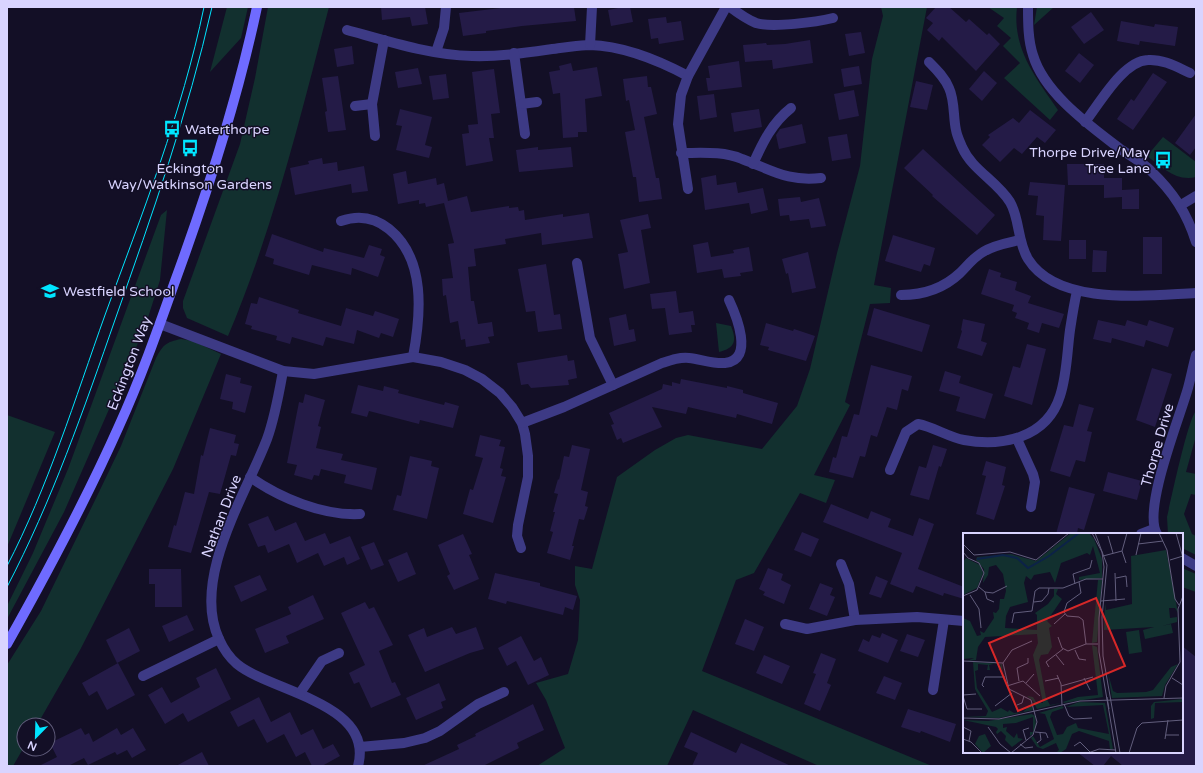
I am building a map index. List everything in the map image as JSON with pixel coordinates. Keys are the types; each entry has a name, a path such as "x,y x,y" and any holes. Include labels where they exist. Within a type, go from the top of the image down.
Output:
{"main road":[{"name":"Eckington Way","path":"7,644 51,565 120,426 190,244 217,163 257,7"}],"street":[{"path":"436,52 444,28 446,7"},
{"path":"590,45 592,7"},
{"path":"688,189 681,153 678,124 681,95 688,76 726,7"},
{"path":"730,7 744,18 758,23 775,24 833,18"},
{"path":"1028,7 1028,28 1033,56 1043,75 1057,94 1085,122 1150,170 1181,205 1196,242"},
{"path":"347,30 436,52 473,56 590,45 620,49 661,62 688,76"},
{"path":"375,136 372,104 384,40"},
{"path":"514,53 525,134"},
{"path":"1085,122 1126,69 1137,63 1148,60 1160,62 1190,73"},
{"path":"929,62 944,77 950,90 956,132 963,150 978,169 1001,189 1010,202 1017,220 1020,240 1028,258 1038,271 1054,281 1077,291 1116,296 1196,293"},
{"path":"521,104 537,102"},
{"path":"355,106 372,104"},
{"path":"753,164 768,132 780,117 791,108"},
{"path":"681,153 724,154 742,158 753,164 792,179 821,178"},
{"path":"1181,205 1196,196"},
{"path":"341,221 354,216 369,218 384,225 400,238 410,254 416,274 418,306 418,331 413,357"},
{"path":"901,295 921,295 937,289 958,275 982,253 997,246 1020,240"},
{"path":"577,263 589,332 613,385"},
{"path":"890,470 906,432 918,424 963,440 990,442 1017,439 1030,433 1043,424 1053,412 1060,397 1065,377 1077,291"},
{"path":"522,423 564,407 676,358 726,363 735,359 741,350 741,329 729,300"},
{"path":"160,324 283,371 314,374 413,357 447,364 482,379 500,393 512,407 522,423 528,456 528,477 517,536 521,548"},
{"name":"Thorpe Drive","path":"1156,532 1153,512 1160,478 1192,388 1196,355"},
{"name":"Nathan Drive","path":"283,371 268,438 223,543 215,572 212,596 213,618 219,639 236,663 246,670 300,693 349,724 356,735 360,747 358,766"},
{"path":"1017,439 1034,478 1031,507"},
{"path":"250,477 260,484 302,504 347,515 360,514"},
{"path":"1183,559 1196,566"},
{"path":"841,564 849,584 855,620"},
{"path":"785,624 807,629 855,620 917,617 963,621"},
{"path":"933,690 944,620"},
{"path":"143,676 219,639"},
{"path":"300,693 322,661 339,653"},
{"path":"360,747 425,738 440,730 478,704 504,692"}],"green space":[{"path":"227,7 248,7 241,38 210,72"},
{"path":"268,7 329,7 296,132 272,215 259,255 228,336 187,318 183,308 183,301 240,144 255,78"},
{"path":"881,7 927,7 874,285 891,288 890,303 870,304 845,402 850,405 814,475 835,480 826,503 800,493 754,573 736,580 702,671 932,766 819,766 693,710 667,766 537,766 565,748 546,700 536,683 568,674 578,640 580,600 575,585 575,566 592,569 617,477 655,450 676,438 688,435 762,449 797,406 810,369 837,253 860,166 872,59 883,16"},
{"path":"988,7 1017,7 1016,22 1022,50 1034,74 1058,110 1050,120 1004,78 1020,63 1003,46 1011,38 997,26 1004,18"},
{"path":"1037,7 1054,7 1034,25"},
{"path":"1163,137 1196,162 1196,177 1189,178 1176,175 1164,169 1147,156"},
{"path":"167,210 160,280 145,327 64,512 7,619 7,606 33,553 68,469 161,215"},
{"path":"716,323 731,326 734,336 731,346 719,352"},
{"path":"181,339 193,341 221,354 173,469 80,650 42,717 16,717 16,757 18,757 13,766 7,766 7,665 41,611 99,492 121,446 156,358 161,350 172,341"},
{"path":"1196,411 1196,436 1186,472 1196,474 1196,495 1191,494 1184,514 1192,534 1196,536 1196,555 1183,548 1183,533 1168,533 1167,517 1184,444"},
{"path":"7,415 55,432 7,547"},
{"path":"1183,568 1196,574 1196,592 1183,587"}],"building":[{"path":"381,7 425,7 428,24 412,26 410,17 382,20"},
{"path":"509,7 574,7 576,21 522,26 463,36 459,13"},
{"path":"630,7 633,22 611,26 608,10"},
{"path":"936,7 949,7 966,22 969,19 987,35 989,33 1000,44 976,71 942,37 939,41 927,30 933,23 926,18"},
{"path":"1091,12 1104,30 1084,44 1071,27"},
{"path":"666,17 667,23 681,21 684,40 659,44 658,38 651,39 648,19"},
{"path":"1121,21 1154,27 1155,24 1178,27 1175,46 1140,41 1139,45 1117,41"},
{"path":"861,32 865,53 849,56 845,34"},
{"path":"810,40 813,63 773,69 772,60 745,62 743,45 766,43 767,45 785,44"},
{"path":"352,46 354,64 337,67 334,49"},
{"path":"1079,53 1094,65 1080,83 1065,71"},
{"path":"739,61 742,87 708,91 706,78 710,78 708,66"},
{"path":"571,63 573,71 597,67 602,96 585,99 587,132 578,132 578,137 563,138 560,93 553,94 549,72 560,70 559,66"},
{"path":"859,66 862,84 844,87 841,69"},
{"path":"418,68 422,84 398,88 395,72"},
{"path":"494,69 500,113 491,114 494,138 489,138 493,161 466,166 462,134 469,133 468,125 478,124 472,72"},
{"path":"984,71 997,83 982,101 969,89"},
{"path":"1153,73 1167,82 1133,130 1117,119 1131,99 1134,101"},
{"path":"446,74 449,98 433,100 429,76"},
{"path":"338,76 346,130 328,132 325,112 327,111 322,78"},
{"path":"647,76 648,87 651,87 657,114 644,117 656,178 659,178 662,199 639,202 636,177 633,177 625,132 635,130 629,100 626,101 623,79"},
{"path":"916,81 933,85 927,110 910,107"},
{"path":"854,90 859,116 839,120 834,94"},
{"path":"714,94 717,117 700,120 697,96"},
{"path":"400,109 432,117 425,145 432,147 429,158 396,150 402,126 396,125"},
{"path":"759,109 762,127 734,132 731,113"},
{"path":"1030,110 1056,130 1045,143 1037,137 1022,154 1014,148 1000,162 982,145 990,137 988,135 1013,118 1019,123"},
{"path":"1196,114 1196,147 1190,155 1175,143"},
{"path":"802,124 806,143 779,149 776,135 780,129"},
{"path":"847,134 851,158 832,161 828,137"},
{"path":"538,147 538,150 571,147 573,167 519,172 516,150"},
{"path":"923,149 995,215 977,235 932,196 933,195 904,168"},
{"path":"322,158 323,164 337,162 338,171 364,166 368,191 352,193 351,184 295,195 290,168 309,164 308,161"},
{"path":"1067,164 1104,164 1104,178 1122,178 1122,197 1104,198 1104,185 1068,185"},
{"path":"406,171 408,184 436,178 437,185 444,183 448,201 467,196 471,212 509,206 509,208 518,207 519,211 524,210 525,220 563,214 563,217 589,213 593,238 542,245 541,233 505,239 506,244 474,249 476,266 468,267 471,301 474,301 478,324 492,322 494,336 488,337 490,343 466,347 465,339 461,340 458,321 450,323 446,295 443,296 442,279 453,278 448,244 454,243 444,203 426,207 425,203 419,204 419,200 398,204 393,174"},
{"path":"716,175 717,185 736,182 738,193 763,188 768,210 751,214 749,203 705,210 701,178"},
{"path":"1030,182 1065,185 1061,241 1043,240 1044,216 1036,215 1038,196 1028,195"},
{"path":"1139,189 1139,209 1122,209 1122,190"},
{"path":"800,197 801,202 819,198 826,226 811,228 809,219 790,221 789,215 780,216 778,199"},
{"path":"648,214 651,228 641,230 650,283 624,289 618,254 628,252 620,220"},
{"path":"272,234 323,252 324,248 364,258 369,245 382,249 380,255 385,257 378,277 352,268 351,275 312,265 309,275 273,264 274,259 265,256"},
{"path":"893,235 935,248 930,266 924,264 921,272 885,261"},
{"path":"1143,237 1162,237 1162,274 1143,274"},
{"path":"1069,240 1086,240 1086,259 1069,259"},
{"path":"708,242 711,257 734,253 733,250 749,247 753,271 740,273 741,276 724,278 722,269 697,273 693,245"},
{"path":"1093,250 1107,251 1106,272 1092,272"},
{"path":"808,252 816,288 792,293 788,273 786,274 782,259"},
{"path":"546,264 554,315 560,314 562,329 538,332 535,311 526,312 518,269"},
{"path":"989,269 1001,273 1000,277 1017,282 1015,290 1031,296 1028,303 1064,314 1059,328 1042,323 1039,333 1027,329 1029,323 1015,318 1017,313 1012,311 1014,305 981,294"},
{"path":"676,291 679,313 693,311 695,325 691,325 692,332 669,335 665,308 652,309 650,294"},
{"path":"259,297 299,310 298,313 341,326 346,308 373,316 375,311 399,319 393,337 381,333 379,338 357,330 354,344 326,337 323,346 292,337 290,344 276,340 277,336 251,329 252,326 245,324 251,303 257,304"},
{"path":"874,308 930,325 922,352 867,335"},
{"path":"626,314 629,330 634,329 636,341 614,346 609,318"},
{"path":"963,319 985,324 981,341 987,343 982,356 957,348 962,331"},
{"path":"1098,320 1125,326 1127,320 1147,326 1149,320 1174,328 1168,347 1146,340 1144,347 1112,338 1111,343 1093,339"},
{"path":"766,323 793,331 794,329 815,336 806,361 768,350 769,347 760,345"},
{"path":"1027,344 1046,349 1032,405 1004,396 1013,366 1020,368"},
{"path":"567,355 568,361 574,360 577,378 568,380 569,385 531,388 528,384 521,385 517,363"},
{"path":"871,365 912,376 908,391 902,389 897,410 887,407 877,437 871,435 865,457 860,456 853,478 829,472 833,457 836,458 842,436 847,437 854,414 859,415"},
{"path":"1152,368 1172,374 1155,427 1136,420"},
{"path":"945,371 961,376 959,383 993,394 985,419 956,411 960,397 939,391"},
{"path":"226,374 241,378 240,383 252,386 245,413 232,409 233,402 220,399"},
{"path":"681,379 727,388 727,386 743,390 743,393 778,403 772,424 737,414 736,418 688,407 686,414 652,407 662,427 623,443 621,438 617,440 611,425 614,424 609,413 662,389 663,384 672,386 672,382 680,384"},
{"path":"358,385 383,391 384,386 399,390 398,393 444,405 445,402 459,406 453,428 420,420 419,424 369,411 367,417 351,413"},
{"path":"305,394 325,400 318,426 321,427 316,448 343,454 341,460 377,468 372,490 344,483 346,475 321,469 319,476 314,475 312,480 294,475 297,465 287,463 299,402 303,403"},
{"path":"1079,404 1094,408 1087,431 1092,432 1085,462 1076,460 1070,477 1050,471 1064,425 1073,427"},
{"path":"210,428 236,435 234,443 239,444 236,456 231,455 220,494 209,492 191,553 168,547 174,525 176,526 185,492 194,494 201,455 203,456"},
{"path":"480,435 501,440 499,446 505,447 500,468 503,469 501,476 506,477 493,523 463,514 470,489 473,490 483,458 475,456"},
{"path":"572,445 590,449 581,490 588,492 585,506 588,507 584,520 579,519 570,560 547,553 553,532 550,531 558,494 554,493 558,479 559,480 564,456 569,457"},
{"path":"933,445 947,449 941,467 939,466 929,500 910,495 919,466 926,468"},
{"path":"410,456 432,461 431,466 439,468 427,519 393,510 397,495 401,496"},
{"path":"986,461 1006,467 1002,485 1005,486 994,520 976,514 986,476 982,475"},
{"path":"1108,472 1142,481 1137,500 1103,491"},
{"path":"1069,487 1095,494 1084,530 1078,528 1077,533 1056,533"},
{"path":"831,504 868,519 871,511 891,519 888,527 913,536 919,518 934,524 918,569 963,587 963,599 944,593 943,596 916,586 913,593 890,584 902,553 823,522"},
{"path":"268,516 275,531 296,522 305,541 325,533 330,544 350,536 360,559 347,565 344,557 324,566 318,553 297,563 289,544 268,553 265,545 258,547 248,524"},
{"path":"802,532 819,539 811,557 794,550"},
{"path":"463,534 472,554 469,555 479,579 454,590 447,576 450,574 438,545"},
{"path":"374,542 384,565 371,570 361,547"},
{"path":"407,552 416,574 398,582 388,560"},
{"path":"768,568 783,574 781,580 791,585 784,604 763,595 765,592 759,589"},
{"path":"149,569 181,569 182,607 155,607 155,584 149,584"},
{"path":"495,573 540,583 540,586 577,596 573,610 565,607 563,615 507,601 506,604 488,599"},
{"path":"260,575 267,590 241,602 234,586"},
{"path":"876,576 888,581 881,598 869,594"},
{"path":"820,583 833,588 830,595 835,597 827,616 809,609"},
{"path":"313,595 324,619 286,636 289,643 265,653 255,629 291,614 288,607"},
{"path":"365,602 369,609 374,607 393,645 379,651 392,683 395,682 401,695 371,708 359,682 354,684 349,673 365,665 341,613"},
{"path":"187,615 194,630 169,642 162,626"},
{"path":"745,619 764,627 754,651 735,644"},
{"path":"452,627 456,634 476,627 484,649 470,653 425,672 408,635 424,628 427,637"},
{"path":"129,628 140,651 117,663 106,640"},
{"path":"882,633 898,640 888,663 858,651 863,639 869,642 872,635 880,638"},
{"path":"907,634 925,640 918,657 900,651"},
{"path":"521,636 534,661 541,657 549,675 528,685 516,661 507,666 498,648"},
{"path":"1183,647 1196,657 1196,766 1123,766 1111,756 1103,766 1095,766 1078,753 1183,753"},
{"path":"821,653 836,659 827,683 831,685 820,711 804,704 816,674 813,673"},
{"path":"764,655 790,666 782,684 756,673"},
{"path":"118,663 135,695 107,710 97,691 89,696 82,683"},
{"path":"216,668 231,699 188,722 183,713 165,724 148,695 162,687 171,703 200,687 196,678"},
{"path":"884,676 902,683 895,700 876,693"},
{"path":"439,683 446,700 441,702 443,708 416,720 406,698"},
{"path":"259,697 271,722 290,712 301,735 313,729 323,749 333,744 340,756 322,766 312,766 305,752 296,757 284,734 267,743 254,719 238,727 230,712"},
{"path":"533,704 544,730 517,743 519,748 483,766 422,766 459,749 457,745 476,736 475,734"},
{"path":"908,709 956,724 950,742 921,731 920,733 901,727"},
{"path":"81,728 85,735 89,733 93,742 117,728 121,735 133,728 146,750 132,758 127,750 117,755 115,752 88,765 84,758 68,766 39,766 57,757 56,740"},
{"path":"691,732 736,753 741,743 791,766 692,766 698,753 684,747"},
{"path":"202,752 209,766 176,766"}],"tram line":[{"path":"7,566 22,536 48,474 147,201 173,124 195,47 204,7"},
{"path":"7,587 39,521 53,488 104,351 181,125 212,7"}],"place":[{"name":"Waterthorpe","path":"172,129"},
{"name":"Eckington Way/Watkinson Gardens","path":"190,148"},
{"name":"Thorpe Drive/May Tree Lane","path":"1163,160"},
{"name":"Westfield School","path":"50,291"}]}
